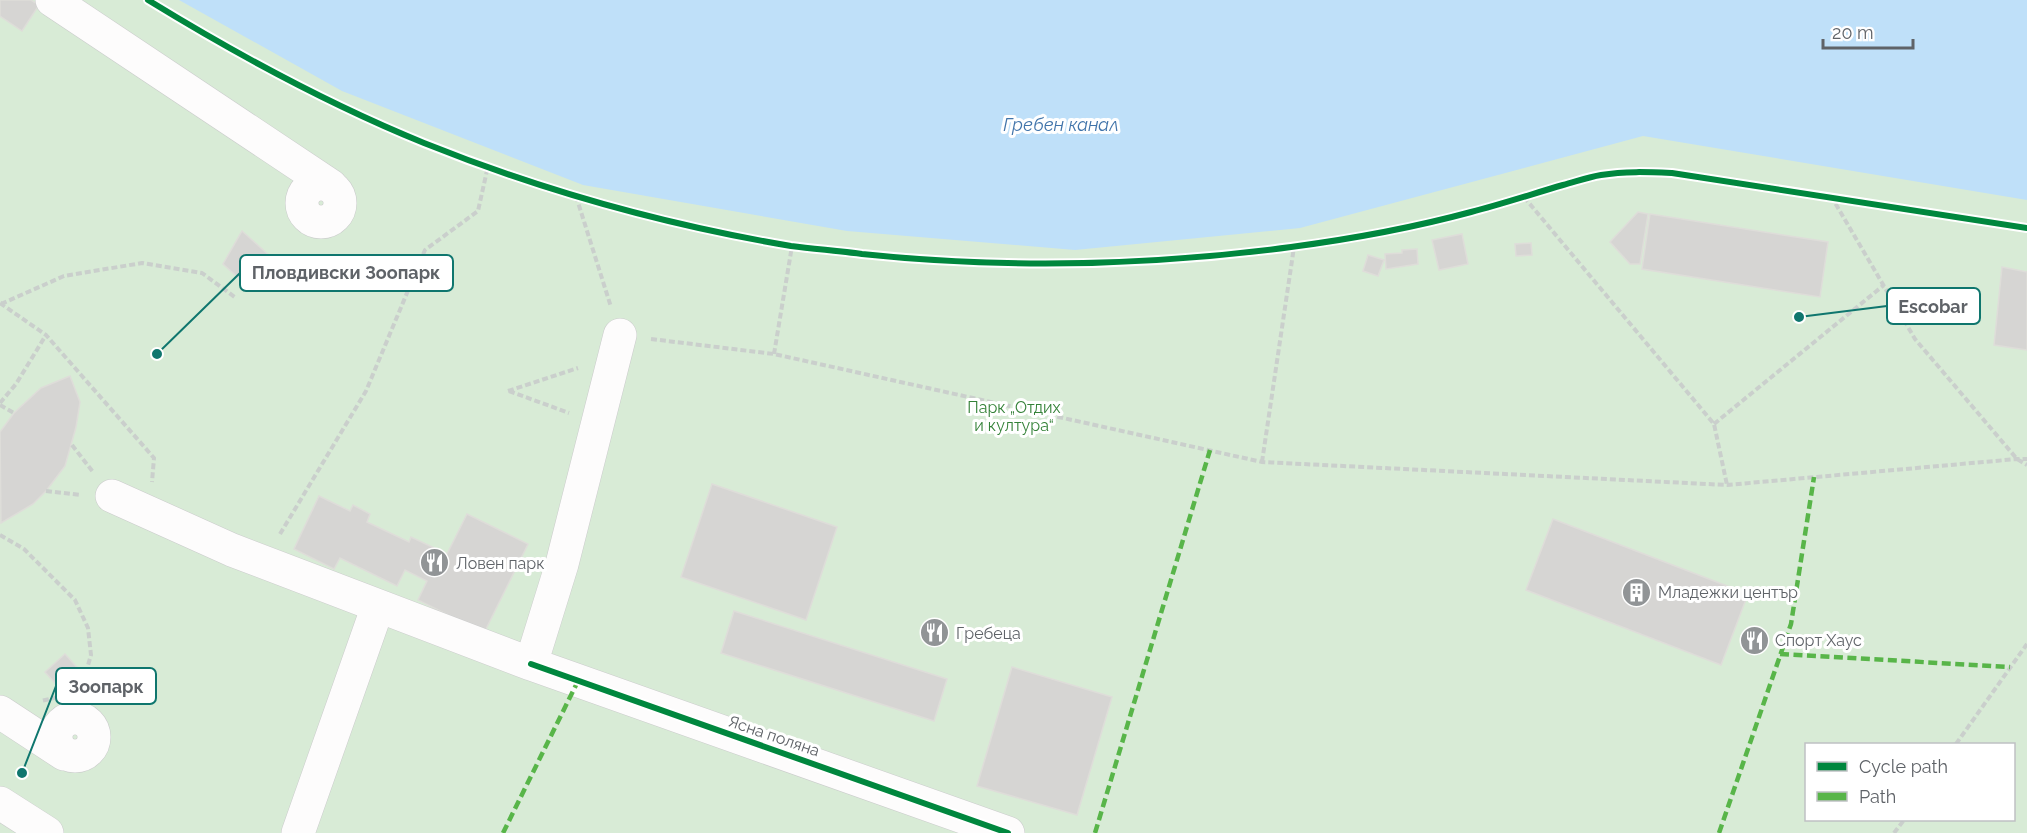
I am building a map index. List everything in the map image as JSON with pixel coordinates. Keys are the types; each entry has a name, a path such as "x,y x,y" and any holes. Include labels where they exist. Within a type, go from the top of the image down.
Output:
{"street":[{"path":"52,0 331,186"},
{"path":"531,664 562,564 617,346"},
{"name":"Ясна поляна","path":"112,496 232,550 531,664 1008,833"},
{"path":"298,833 378,606"},
{"path":"0,712 64,754"},
{"path":"0,803 47,833"}],"path":[{"path":"477,162 499,170"},
{"path":"264,562 294,508 366,391 425,250 478,211 488,166"},
{"path":"565,193 587,199"},
{"path":"1514,200 1534,194"},
{"path":"1820,195 1843,198"},
{"path":"576,196 617,346"},
{"path":"1831,196 1916,339 2017,459 2027,465"},
{"path":"1524,197 1714,424 1727,485"},
{"path":"781,244 804,247"},
{"path":"1283,248 1305,245"},
{"path":"774,354 792,246"},
{"path":"1262,462 1294,247"},
{"path":"0,304 64,276 142,263 202,273 236,298"},
{"path":"1714,424 1884,285"},
{"path":"0,304 46,335 154,458 148,512"},
{"path":"14,413 0,404 16,384 46,335"},
{"path":"597,423 508,391 617,346 774,354 1262,462 1727,485 2027,459"},
{"path":"0,535 24,549 75,600 87,628 92,655 84,679 67,695 32,703"},
{"path":"1957,743 2027,644"}],"green space":[{"name":"Парк „Отдих и култура“","path":"0,0 2027,0 2027,833 0,833"}],"water":[{"name":"Гребен канал","path":"179,0 2027,0 2027,200 1643,136 1300,228 1075,250 847,231 583,185 342,91"}],"building":[{"path":"0,0 31,0 39,5 22,31 0,16"},
{"path":"1638,212 1648,214 1640,264 1630,264 1610,242"},
{"path":"1650,214 1828,242 1820,297 1642,269"},
{"path":"242,231 280,265 253,291 223,264"},
{"path":"1462,234 1468,264 1439,270 1432,240"},
{"path":"1531,243 1532,255 1516,256 1515,244"},
{"path":"1417,249 1418,264 1386,269 1385,254"},
{"path":"1368,255 1384,260 1378,276 1363,271"},
{"path":"2002,267 2027,272 2027,350 1994,345"},
{"path":"70,376 80,402 76,427 65,466 33,504 1,523 0,432 14,413 41,388"},
{"path":"712,484 837,527 806,620 681,577"},
{"name":"Ловен парк","path":"319,496 350,511 353,505 370,514 367,522 409,542 411,537 447,554 467,514 528,544 484,633 418,600 427,581 405,570 397,586 340,558 334,569 294,549"},
{"name":"Младежки център","path":"1553,519 1748,594 1721,665 1526,590"},
{"path":"734,611 947,679 934,721 721,653"},
{"path":"65,654 82,673 62,691 45,672"},
{"path":"1012,667 1112,697 1077,815 977,786"}],"marked path":[{"path":"1095,833 1210,450"},
{"path":"1719,833 1791,624 1814,477"},
{"path":"1780,654 2010,667"},
{"path":"503,833 578,681"}],"cycle path":[{"path":"148,0 215,40 318,95 388,128 468,160 559,191 651,217 791,246 969,262 1130,262 1184,258 1291,247 1381,232 1471,212 1591,177 1636,172 1672,173 2027,228"},
{"path":"531,664 1008,833"}],"place":[{"name":"Escobar","path":"1799,317"},
{"name":"Пловдивски Зоопарк","path":"157,354"},
{"name":"Ловен парк","path":"435,563"},
{"name":"Младежки център","path":"1637,592"},
{"name":"Гребеца","path":"935,633"},
{"name":"Спорт Хаус","path":"1754,640"},
{"name":"Зоопарк","path":"22,773"}]}
